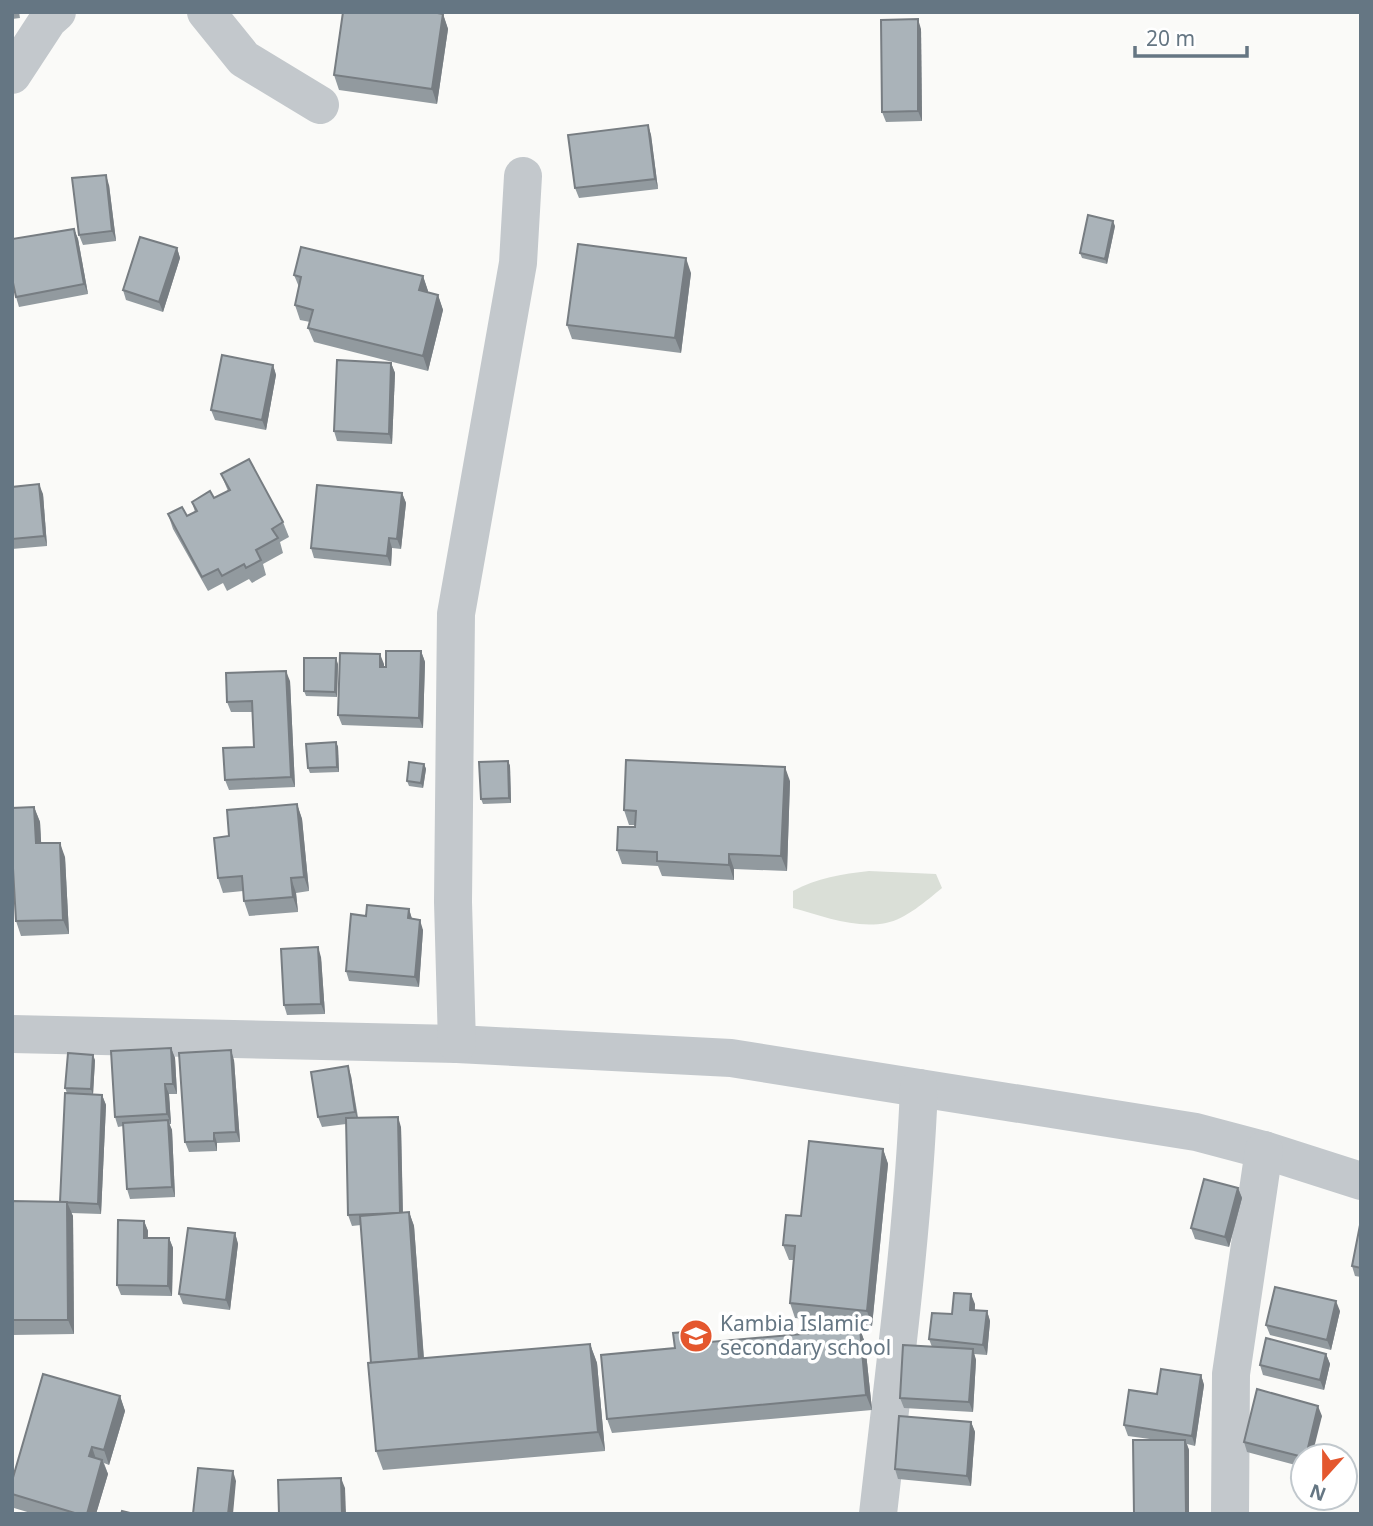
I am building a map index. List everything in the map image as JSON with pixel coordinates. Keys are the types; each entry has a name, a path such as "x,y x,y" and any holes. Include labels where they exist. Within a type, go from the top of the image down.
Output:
{"street":[{"path":"12,75 48,20 57,12"},
{"path":"206,12 244,59 320,105"},
{"path":"457,1044 453,902 456,614 518,263 523,176"},
{"path":"12,1034 457,1044 730,1058 1196,1132 1264,1150 1361,1181"},
{"path":"878,1514 907,1258 919,1088"},
{"path":"1230,1514 1231,1374 1264,1150"}],"shaded area":[{"path":"869,871 936,874 942,888 908,914 886,923 851,923 793,908 793,891 830,877"}],"building":[{"path":"343,12 443,14 432,89 334,75"},
{"path":"918,19 918,111 882,112 881,20"},
{"path":"648,125 655,179 575,188 568,135"},
{"path":"106,175 112,231 79,235 72,178"},
{"path":"1088,215 1113,221 1105,259 1080,253"},
{"path":"74,229 84,284 16,297 12,278 12,239"},
{"path":"140,237 177,248 159,302 123,290"},
{"path":"578,244 686,258 675,338 567,325"},
{"path":"301,247 423,276 419,290 438,295 423,356 308,328 313,310 295,305 301,277 294,275"},
{"path":"222,355 273,365 262,420 211,410"},
{"path":"337,360 391,363 389,434 334,431"},
{"path":"249,459 283,522 272,529 278,538 256,550 261,560 246,568 244,564 222,576 218,569 202,577 168,514 182,507 187,516 197,511 192,502 210,491 214,498 230,490 221,474"},
{"path":"39,484 44,536 12,539 12,487"},
{"path":"317,485 402,493 397,539 389,538 387,556 311,548"},
{"path":"386,651 421,651 419,718 338,715 340,653 380,654 380,667 386,667"},
{"path":"304,658 336,658 335,692 304,691"},
{"path":"286,671 291,777 225,780 223,748 254,747 252,701 227,702 226,673"},
{"path":"336,742 337,767 308,768 306,744"},
{"path":"626,760 785,767 781,856 729,854 729,865 657,861 657,852 617,850 618,827 635,827 636,811 624,810"},
{"path":"508,761 509,798 481,799 479,762"},
{"path":"409,762 424,764 421,783 407,781"},
{"path":"297,804 304,877 291,878 293,897 244,901 242,876 218,878 214,838 229,836 227,810"},
{"path":"34,807 36,843 60,843 63,920 16,921 12,808"},
{"path":"367,905 409,909 408,918 420,920 415,977 346,971 351,914 366,916"},
{"path":"318,947 321,1004 284,1005 281,949"},
{"path":"171,1048 173,1084 165,1084 167,1114 115,1117 111,1051"},
{"path":"231,1050 236,1132 214,1133 214,1141 185,1142 179,1053"},
{"path":"68,1053 93,1055 91,1089 65,1088"},
{"path":"348,1066 355,1112 318,1117 311,1072"},
{"path":"65,1093 102,1095 98,1204 60,1202"},
{"path":"398,1117 400,1213 348,1215 346,1118"},
{"path":"168,1120 172,1187 127,1189 123,1123"},
{"path":"809,1141 883,1149 867,1311 790,1303 795,1246 783,1245 786,1215 801,1216"},
{"path":"1204,1179 1238,1188 1225,1237 1191,1228"},
{"path":"12,1201 67,1202 68,1320 12,1320"},
{"path":"409,1212 419,1359 371,1363 360,1216"},
{"path":"118,1220 144,1221 144,1238 169,1238 168,1286 117,1285"},
{"path":"1361,1225 1361,1268 1352,1266"},
{"path":"188,1228 235,1233 226,1300 179,1294"},
{"path":"1275,1287 1336,1301 1327,1340 1266,1325"},
{"path":"954,1293 971,1294 970,1310 987,1311 983,1345 929,1339 932,1313 952,1314"},
{"path":"860,1329 866,1395 607,1419 601,1355 675,1348 673,1333 709,1330 710,1342"},
{"path":"1266,1338 1326,1354 1320,1380 1260,1365"},
{"path":"590,1344 598,1432 376,1451 368,1363"},
{"path":"903,1345 973,1349 969,1402 900,1398"},
{"path":"1161,1369 1201,1375 1192,1436 1124,1425 1129,1390 1157,1394"},
{"path":"43,1374 120,1396 104,1450 92,1447 89,1456 102,1460 87,1514 78,1514 12,1494 12,1481"},
{"path":"1257,1389 1318,1406 1309,1442 1289,1442 1289,1453 1244,1442"},
{"path":"899,1416 971,1422 967,1476 895,1469"},
{"path":"1133,1440 1185,1440 1186,1514 1134,1514"},
{"path":"198,1468 233,1471 228,1514 193,1514"},
{"path":"341,1478 342,1514 279,1514 278,1480"}],"place":[{"name":"Kambia Islamic secondary school","path":"696,1336"}]}
